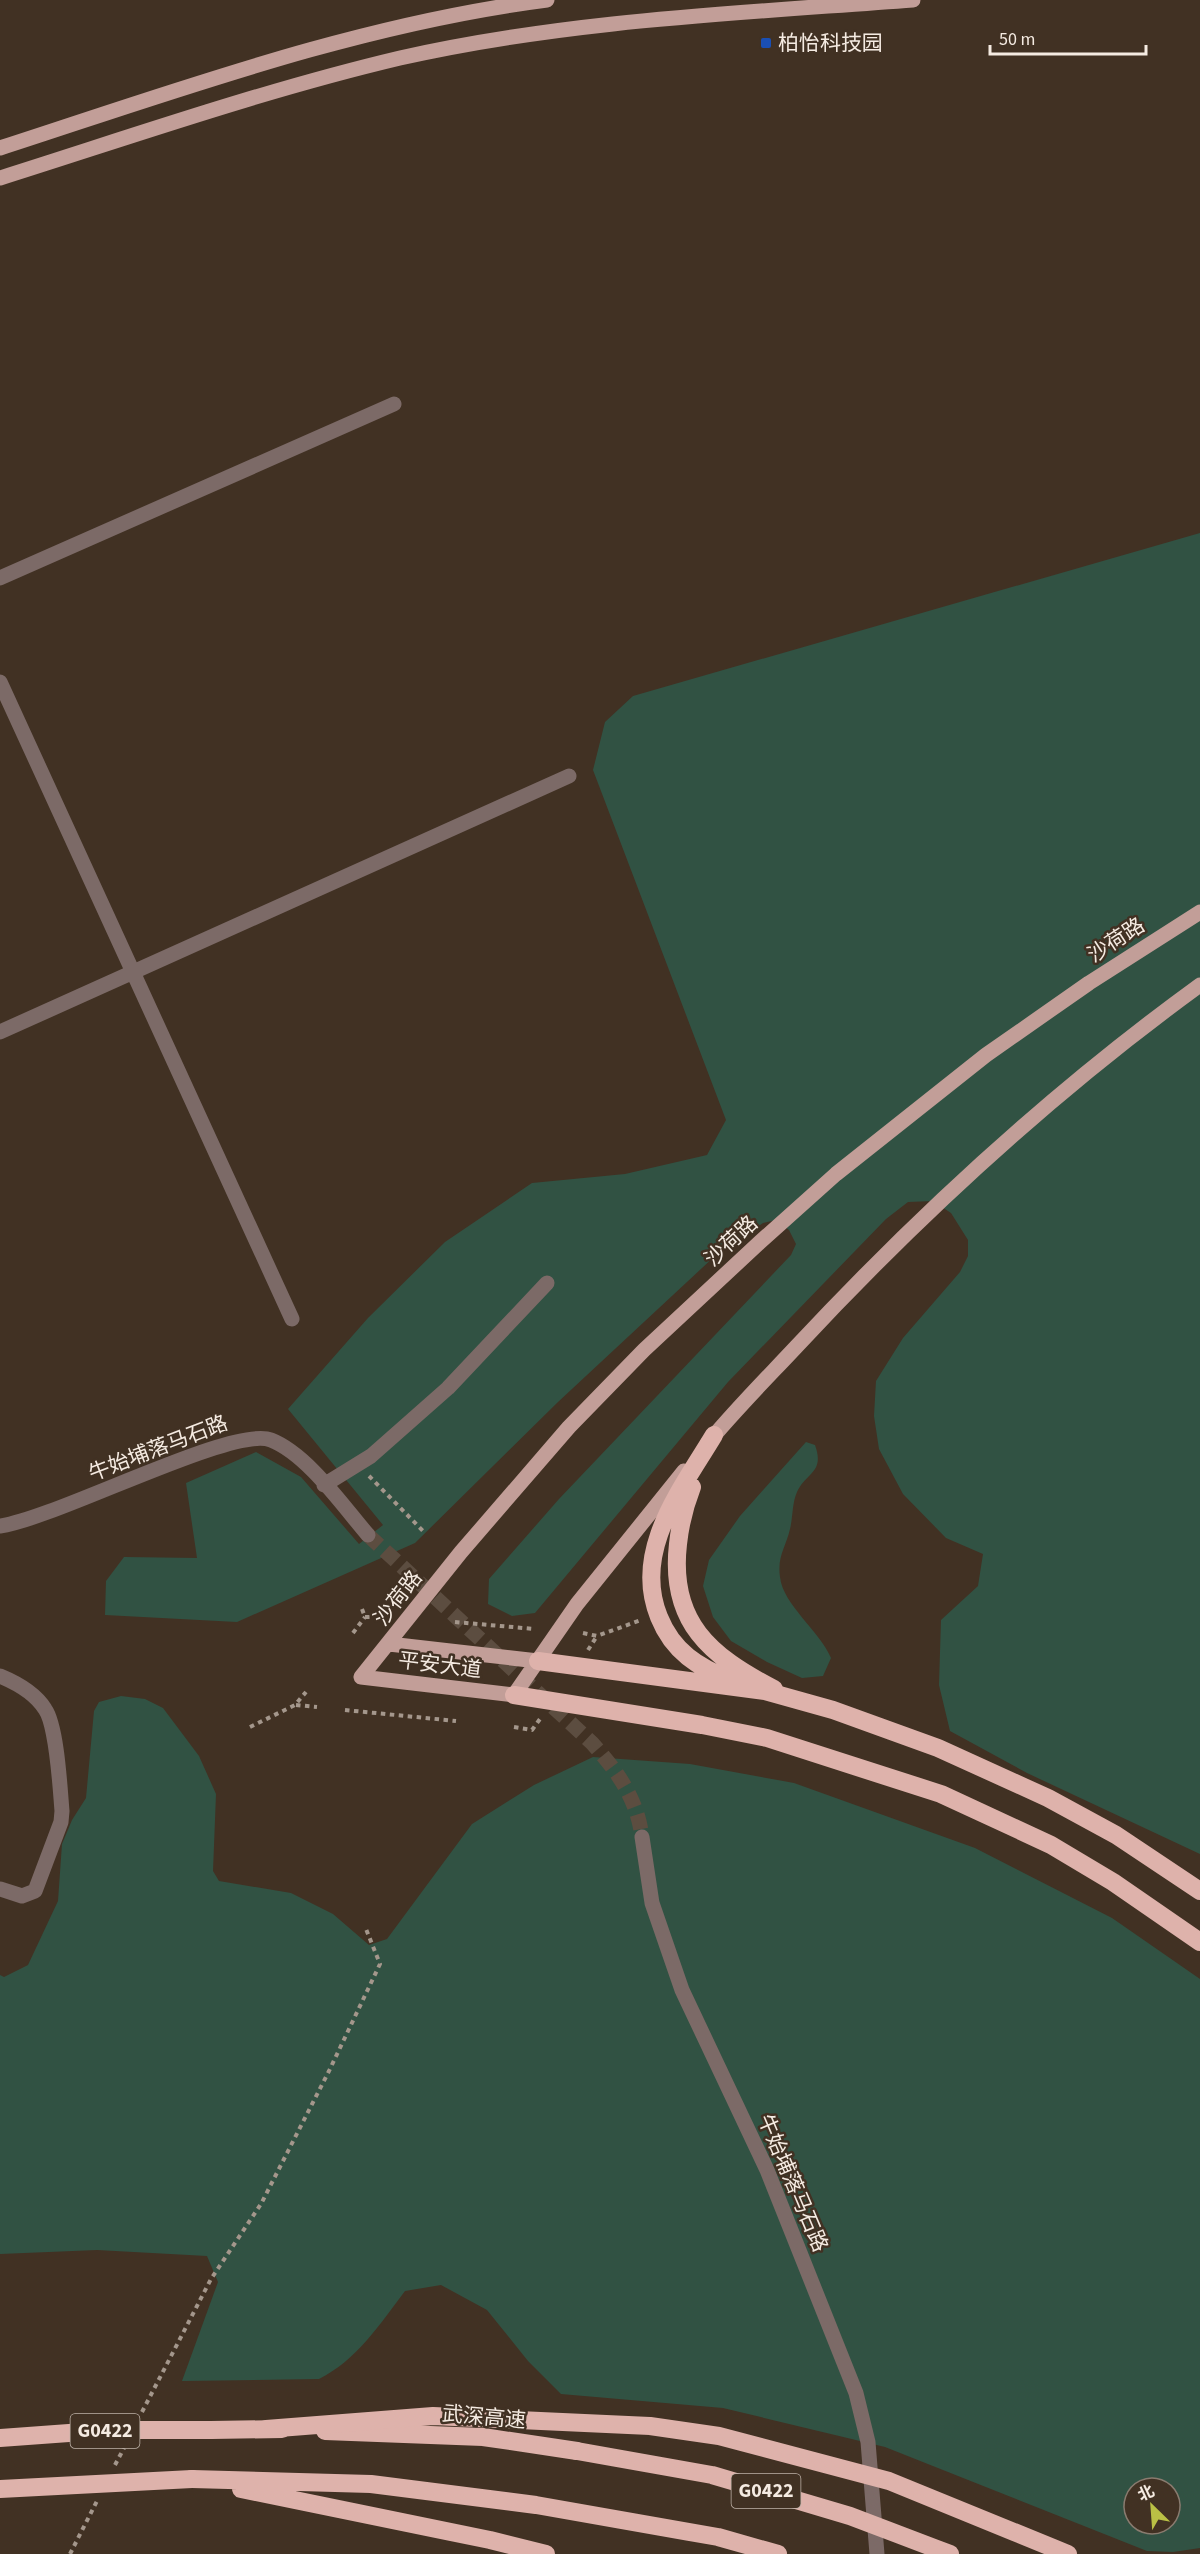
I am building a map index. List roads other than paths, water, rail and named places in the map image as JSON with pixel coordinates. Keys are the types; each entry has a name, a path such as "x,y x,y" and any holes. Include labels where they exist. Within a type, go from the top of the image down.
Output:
{"highway":[{"path":"714,1435 677,1497 660,1532 650,1560 650,1585 654,1607 663,1629 675,1647 693,1663 714,1673 938,1749 1048,1797 1116,1835 1200,1892"},
{"path":"714,1435 691,1490 680,1527 676,1585 691,1623 723,1657 792,1698"},
{"path":"538,1661 765,1691"},
{"path":"514,1695 702,1725 767,1738 941,1794 1051,1845 1113,1882 1200,1942"},
{"path":"266,2429 433,2416 650,2426 719,2436 889,2481 1068,2554"},
{"name":"武深高速","path":"0,2438 110,2430 266,2429 483,2437 712,2475 850,2516 950,2554"},
{"path":"0,2489 192,2479 371,2484 536,2505 718,2537 778,2554"},
{"path":"192,2479 490,2540 546,2554"}],"main road":[{"path":"0,148 273,60 453,16 547,0"},
{"path":"0,178 306,83 446,49 580,28 913,0"},
{"name":"沙荷路","path":"361,1677 460,1552 569,1427 644,1350 760,1242 836,1174 986,1055 1089,983 1200,912"},
{"path":"514,1695 577,1604 714,1435 835,1306 912,1228 1083,1075 1200,985"},
{"name":"平安大道","path":"389,1644 538,1661"},
{"name":"平安大道","path":"361,1677 514,1695"}],"street":[{"path":"0,578 394,404"},
{"path":"0,682 292,1319"},
{"path":"0,1032 569,776"},
{"path":"324,1485 358,1464 390,1440 448,1388 547,1283"},
{"name":"牛始埔落马石路","path":"0,1526 44,1515 202,1452 252,1437 265,1438 279,1444 306,1465 368,1535"},
{"path":"0,1676 20,1685 37,1700 50,1719 62,1811 61,1822 35,1891 22,1896 0,1889"},
{"name":"牛始埔落马石路","path":"642,1837 647,1880 657,1925 682,1990 768,2170 856,2393 868,2442 878,2554"}],"tunnel":[{"path":"368,1535 592,1743 610,1764 631,1798 642,1837"}],"place":[{"name":"柏怡科技园","path":"766,43"}]}
